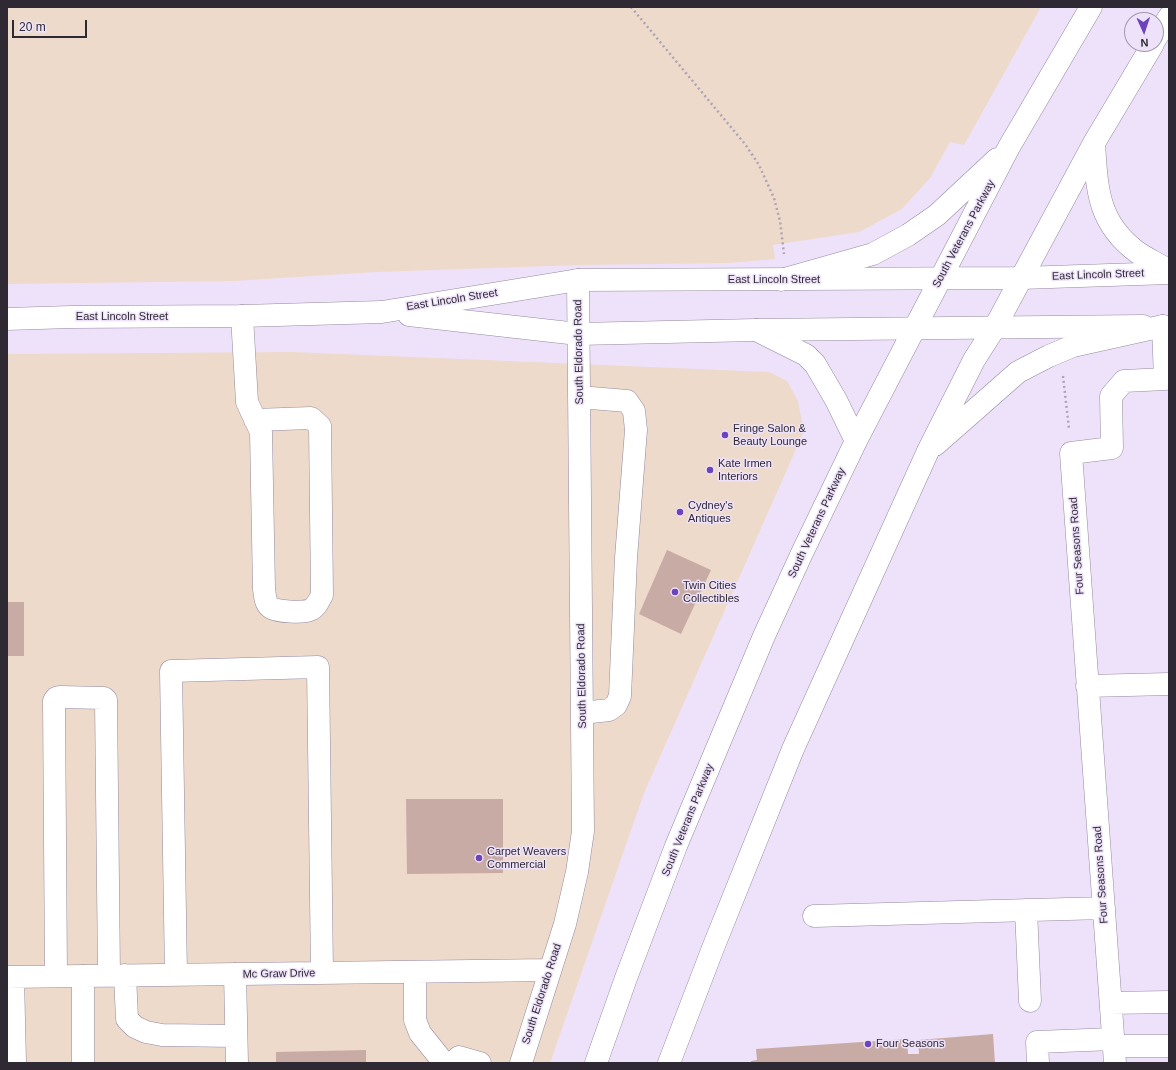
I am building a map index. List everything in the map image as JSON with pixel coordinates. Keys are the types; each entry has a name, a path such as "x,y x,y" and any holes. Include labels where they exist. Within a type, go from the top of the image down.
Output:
{"main road":[{"name":"South Veterans Parkway","path":"596,1063 626,978 682,832 767,629 802,553 856,441 1009,147 1090,7"},
{"path":"669,1063 713,948 794,749 928,451 974,360 995,327 1094,143 1148,52"},
{"path":"1094,143 1099,195 1108,222 1137,252 1169,272"},
{"path":"781,280 873,254 908,235 937,215 1009,147"},
{"name":"East Lincoln Street","path":"7,319 242,316 382,312 578,280 1021,278 1169,272"},
{"name":"South Eldorado Road","path":"521,1063 565,924 578,872 583,831 578,280"},
{"name":"East Lincoln Street","path":"382,312 578,334 756,330 1166,326"},
{"path":"242,316 246,402 260,432 264,589 266,602 271,608 282,612 310,610 318,604 322,595 320,426 311,418 255,420"},
{"path":"928,451 1018,372 1049,356 1073,346 1166,326 1165,379 1124,381 1111,396 1112,448 1071,453"},
{"path":"756,330 806,355 815,364 836,400 856,441"},
{"path":"579,397 627,401 634,411 636,430 626,558 620,696 616,705 609,710 582,713"},
{"name":"Four Seasons Road","path":"1071,453 1114,1050"},
{"path":"176,975 170,671 318,667 322,973"},
{"path":"1087,686 1169,684"},
{"path":"56,976 54,701 56,698 60,697 104,698 106,700 117,975 127,1020 146,1032 162,1035 236,1036"},
{"path":"814,916 1104,908"},
{"path":"1026,910 1030,1001"},
{"name":"Mc Graw Drive","path":"10,977 550,970"},
{"path":"415,972 415,1020 420,1033 444,1063"},
{"path":"235,974 237,1063"},
{"path":"83,976 83,1063"},
{"path":"10,977 15,1063"},
{"path":"1111,1003 1169,1002"},
{"path":"1038,1063 1037,1042 1114,1050 1169,1046"},
{"path":"453,1063 460,1057 480,1063"}],"path":[{"path":"631,7 745,144 759,165 774,198 785,256"},
{"path":"1062,371 1069,416 1071,453"}],"shaded area":[{"path":"7,7 1041,7 964,145 950,142 930,178 902,209 859,232 773,245 775,259 729,263 579,265 376,272 234,281 7,284"},
{"path":"293,352 769,372 787,381 798,401 804,431 644,793 550,1063 7,1063 7,354"}],"building":[{"name":"Twin Cities Collectibles","path":"667,550 711,570 681,634 639,614"},
{"path":"7,602 24,602 24,656 7,656"},
{"path":"406,799 503,799 503,873 407,874"},
{"name":"Four Seasons","path":"993,1034 995,1063 751,1063 751,1061 757,1060 756,1049 907,1039 908,1054 919,1054 918,1040"},
{"path":"366,1050 366,1063 276,1063 276,1052"}],"place":[{"name":"Fringe Salon & Beauty Lounge","path":"725,435"},
{"name":"Kate Irmen Interiors","path":"710,470"},
{"name":"Cydney's Antiques","path":"680,512"},
{"name":"Twin Cities Collectibles","path":"675,592"},
{"name":"Carpet Weavers Commercial","path":"479,858"},
{"name":"Four Seasons","path":"868,1044"}]}
